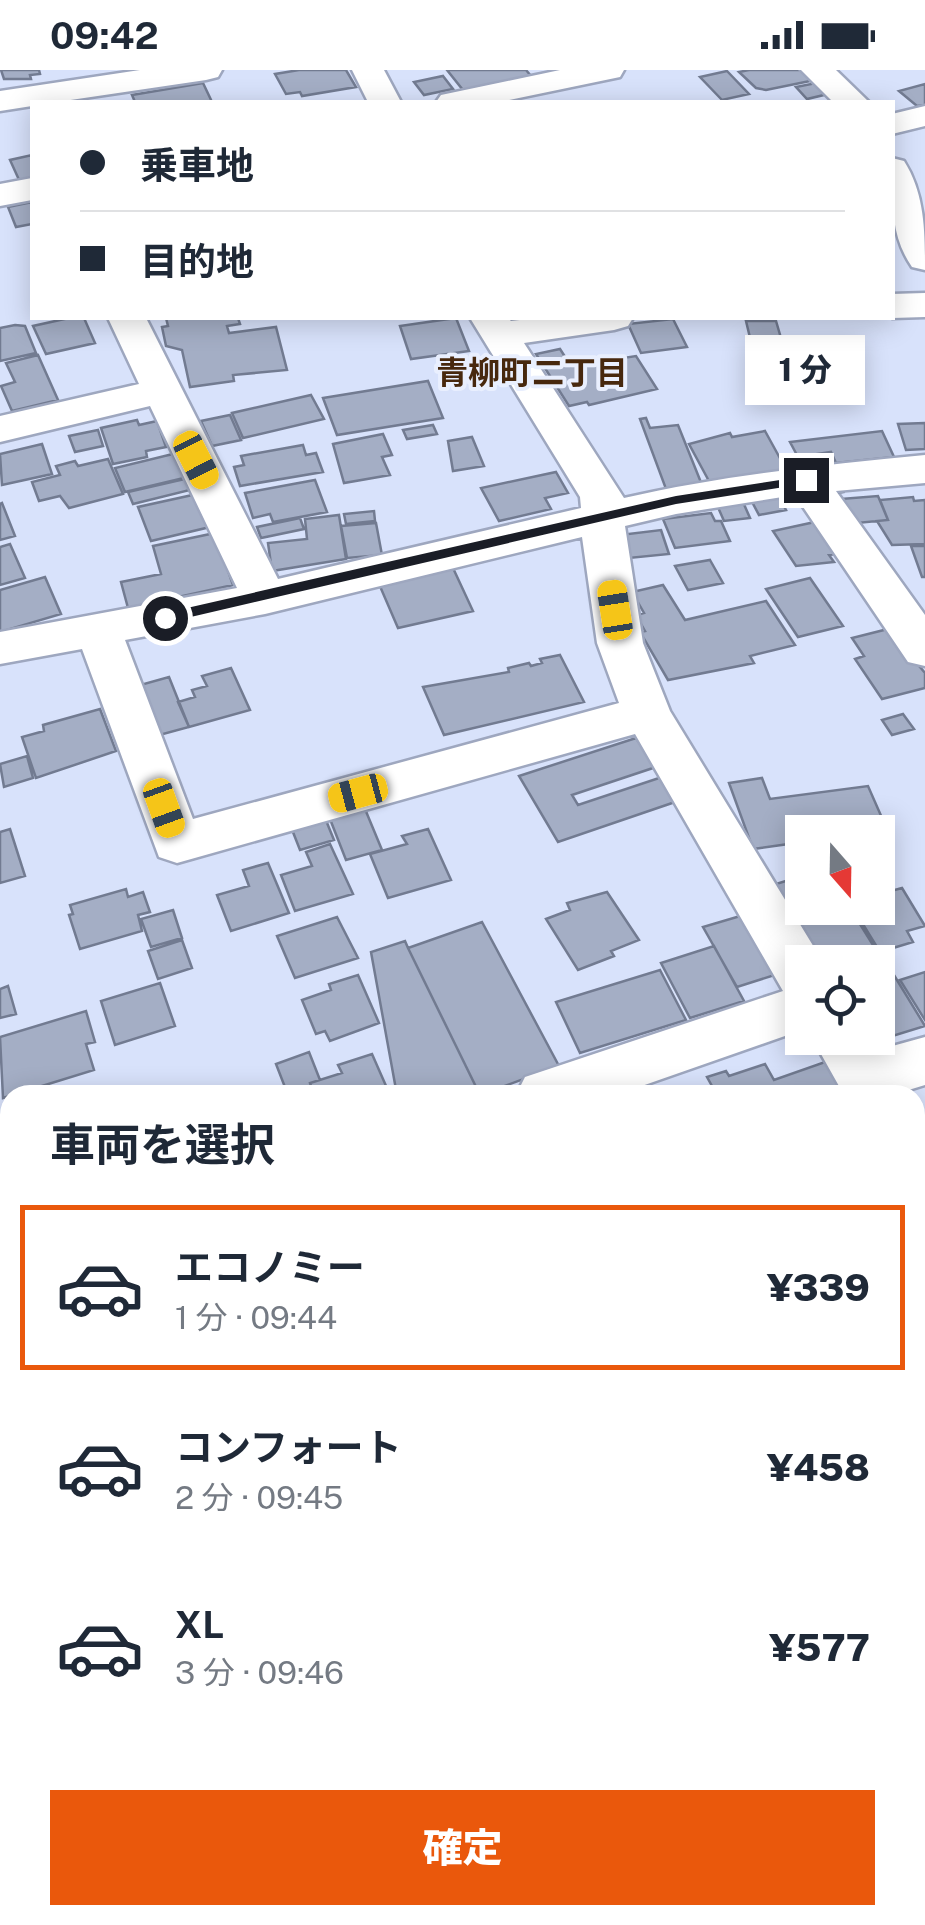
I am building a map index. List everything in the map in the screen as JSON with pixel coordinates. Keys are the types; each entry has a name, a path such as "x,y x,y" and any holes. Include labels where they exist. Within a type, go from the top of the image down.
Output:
{"street":[{"path":"0,101 206,70"},
{"path":"368,70 383,100"},
{"path":"463,100 608,70"},
{"path":"817,70 850,100"},
{"path":"895,123 925,116"},
{"path":"895,173 916,208 925,259"},
{"path":"895,306 925,305"},
{"path":"127,320 265,598"},
{"path":"584,320 494,326 602,496 604,544 620,644 647,713 785,946"},
{"path":"0,429 162,391"},
{"path":"0,648 265,598 676,500 806,480 925,469"},
{"path":"806,480 924,648"},
{"path":"99,632 177,842 647,713"},
{"path":"574,1085 785,1013"},
{"path":"860,1070 925,1062"}],"building":[{"path":"1,70 39,70 40,74 30,75 31,79 4,79"},
{"path":"346,70 356,87 302,96 300,92 286,94 275,74"},
{"path":"447,70 526,70 531,76 463,90"},
{"path":"804,70 815,80 766,90 756,88 739,72"},
{"path":"727,71 749,94 722,100 700,77"},
{"path":"443,76 453,89 424,95 414,82"},
{"path":"203,83 211,100 134,100 132,95"},
{"path":"816,83 828,94 807,99 796,87"},
{"path":"925,84 925,105 917,106 899,91"},
{"path":"30,155 30,180 20,182 10,160"},
{"path":"30,202 30,224 16,227 8,207"},
{"path":"85,320 95,343 46,354 33,326"},
{"path":"166,320 239,320 240,324 227,326 229,333 276,327 287,370 233,375 234,381 190,387 182,350 166,346 162,327 168,326"},
{"path":"457,320 469,351 411,359 400,326"},
{"path":"674,320 687,347 641,353 628,324"},
{"path":"746,321 776,321 783,345 752,346"},
{"path":"25,326 36,353 0,361 0,328"},
{"path":"759,346 785,346 792,372 757,373 752,356 761,356"},
{"path":"560,349 571,366 636,356 657,389 569,406 536,354"},
{"path":"38,355 58,400 12,411 1,386 15,382 6,363"},
{"path":"791,376 796,393 756,397 751,377"},
{"path":"428,381 443,418 337,435 323,398"},
{"path":"311,395 324,419 243,438 232,413"},
{"path":"230,415 241,440 212,446 201,421"},
{"path":"646,418 650,428 678,425 702,485 666,489 640,419"},
{"path":"137,420 139,425 157,421 166,447 146,451 147,457 113,464 101,428"},
{"path":"925,423 925,449 906,450 898,424"},
{"path":"433,425 437,434 407,439 403,430"},
{"path":"98,430 103,446 75,452 69,436"},
{"path":"765,431 787,471 710,483 689,444 730,433 732,437"},
{"path":"882,431 894,457 836,463 831,452 798,457 790,442"},
{"path":"383,434 392,455 382,457 390,475 344,483 333,444"},
{"path":"472,437 484,466 453,471 448,441"},
{"path":"42,444 52,474 2,485 0,454"},
{"path":"303,445 306,455 316,453 323,472 240,486 234,467 244,465 241,456"},
{"path":"177,453 188,477 125,492 115,468"},
{"path":"108,459 123,494 69,508 60,496 39,501 32,482 60,475 56,466"},
{"path":"556,472 568,493 545,498 551,509 499,521 481,488"},
{"path":"189,478 194,489 133,504 128,492"},
{"path":"315,480 327,512 273,522 270,514 253,518 245,493"},
{"path":"838,485 843,492 837,493 841,499 878,496 888,520 847,524 826,487"},
{"path":"197,494 210,527 151,541 138,507"},
{"path":"778,495 786,510 759,515 751,500"},
{"path":"913,497 914,501 925,500 925,544 892,545 877,521 888,520 880,500"},
{"path":"743,502 750,518 724,521 717,505"},
{"path":"0,504 15,536 0,540"},
{"path":"374,511 375,521 346,524 344,514"},
{"path":"711,513 715,521 721,521 730,541 675,548 663,519"},
{"path":"339,515 346,559 272,571 268,543 307,539 305,519"},
{"path":"300,518 304,529 261,538 257,527"},
{"path":"815,522 835,554 829,555 834,562 796,566 773,531"},
{"path":"376,523 382,555 347,558 341,526"},
{"path":"661,530 669,554 629,558 620,535"},
{"path":"215,533 233,585 128,608 121,582 161,574 153,546"},
{"path":"10,544 25,578 0,585 0,547"},
{"path":"911,546 925,546 925,577 922,577"},
{"path":"710,560 723,583 688,590 675,566"},
{"path":"453,568 473,611 398,628 379,584"},
{"path":"45,577 61,614 0,632 0,590"},
{"path":"810,578 843,626 798,637 766,589"},
{"path":"663,585 685,620 766,601 795,645 750,656 754,663 668,680 640,632 645,631 636,615 644,613 632,592"},
{"path":"888,629 925,673 925,688 882,699 855,659 864,656 852,638"},
{"path":"560,655 584,702 444,735 423,687 509,672 508,668 529,663 531,666 542,663 540,659"},
{"path":"231,668 250,710 189,727 178,702 195,697 192,690 207,686 202,676"},
{"path":"169,677 189,727 152,737 133,687"},
{"path":"100,709 116,751 36,778 22,737 44,731 43,725"},
{"path":"903,714 914,729 892,735 882,720"},
{"path":"636,738 656,767 572,795 578,805 662,777 678,801 558,842 519,776"},
{"path":"27,756 33,778 4,787 0,764"},
{"path":"762,778 770,799 868,786 881,815 785,815 785,845 753,849 729,783"},
{"path":"365,809 382,850 346,860 330,819"},
{"path":"325,818 334,840 300,850 291,827"},
{"path":"10,829 25,876 0,883 0,832"},
{"path":"428,829 451,880 388,898 370,854 407,844 402,836"},
{"path":"330,844 353,894 295,911 281,875 312,866 306,852"},
{"path":"268,863 289,913 231,931 217,895 249,886 243,870"},
{"path":"785,881 785,901 776,884"},
{"path":"902,888 925,926 907,931 913,942 895,947 876,945 863,925 895,925 895,890"},
{"path":"126,889 128,897 143,892 150,912 138,915 142,931 80,949 69,915 73,914 70,905"},
{"path":"607,892 639,940 611,951 614,956 578,970 546,919 570,910 567,903"},
{"path":"173,910 182,938 151,947 141,919"},
{"path":"747,914 781,973 737,987 703,927"},
{"path":"337,917 358,958 295,978 277,936"},
{"path":"482,922 559,1066 507,1085 475,1085 408,948"},
{"path":"798,925 861,925 873,945 810,945"},
{"path":"182,940 192,968 158,979 148,951"},
{"path":"405,941 475,1085 395,1085 371,952"},
{"path":"714,946 744,1001 690,1018 661,963"},
{"path":"660,970 686,1020 580,1053 556,1002"},
{"path":"925,972 925,1020 900,980"},
{"path":"358,975 379,1023 330,1041 325,1031 316,1034 302,1000 331,990 329,984"},
{"path":"895,977 925,1026 895,1035"},
{"path":"160,983 175,1026 115,1045 101,1001"},
{"path":"8,986 16,1014 0,1018 0,989"},
{"path":"86,1011 95,1042 86,1044 94,1070 45,1085 2,1085 0,1037"},
{"path":"309,1052 320,1080 311,1085 284,1085 276,1064"},
{"path":"372,1054 386,1085 311,1085 342,1073 338,1065"},
{"path":"825,1062 838,1085 711,1085 707,1077 726,1071 729,1076 765,1064 774,1080"}],"district":[{"name":"青柳町二丁目","path":"532,372"}],"route":[{"path":"165,618 265,598 676,500 806,480"}]}
